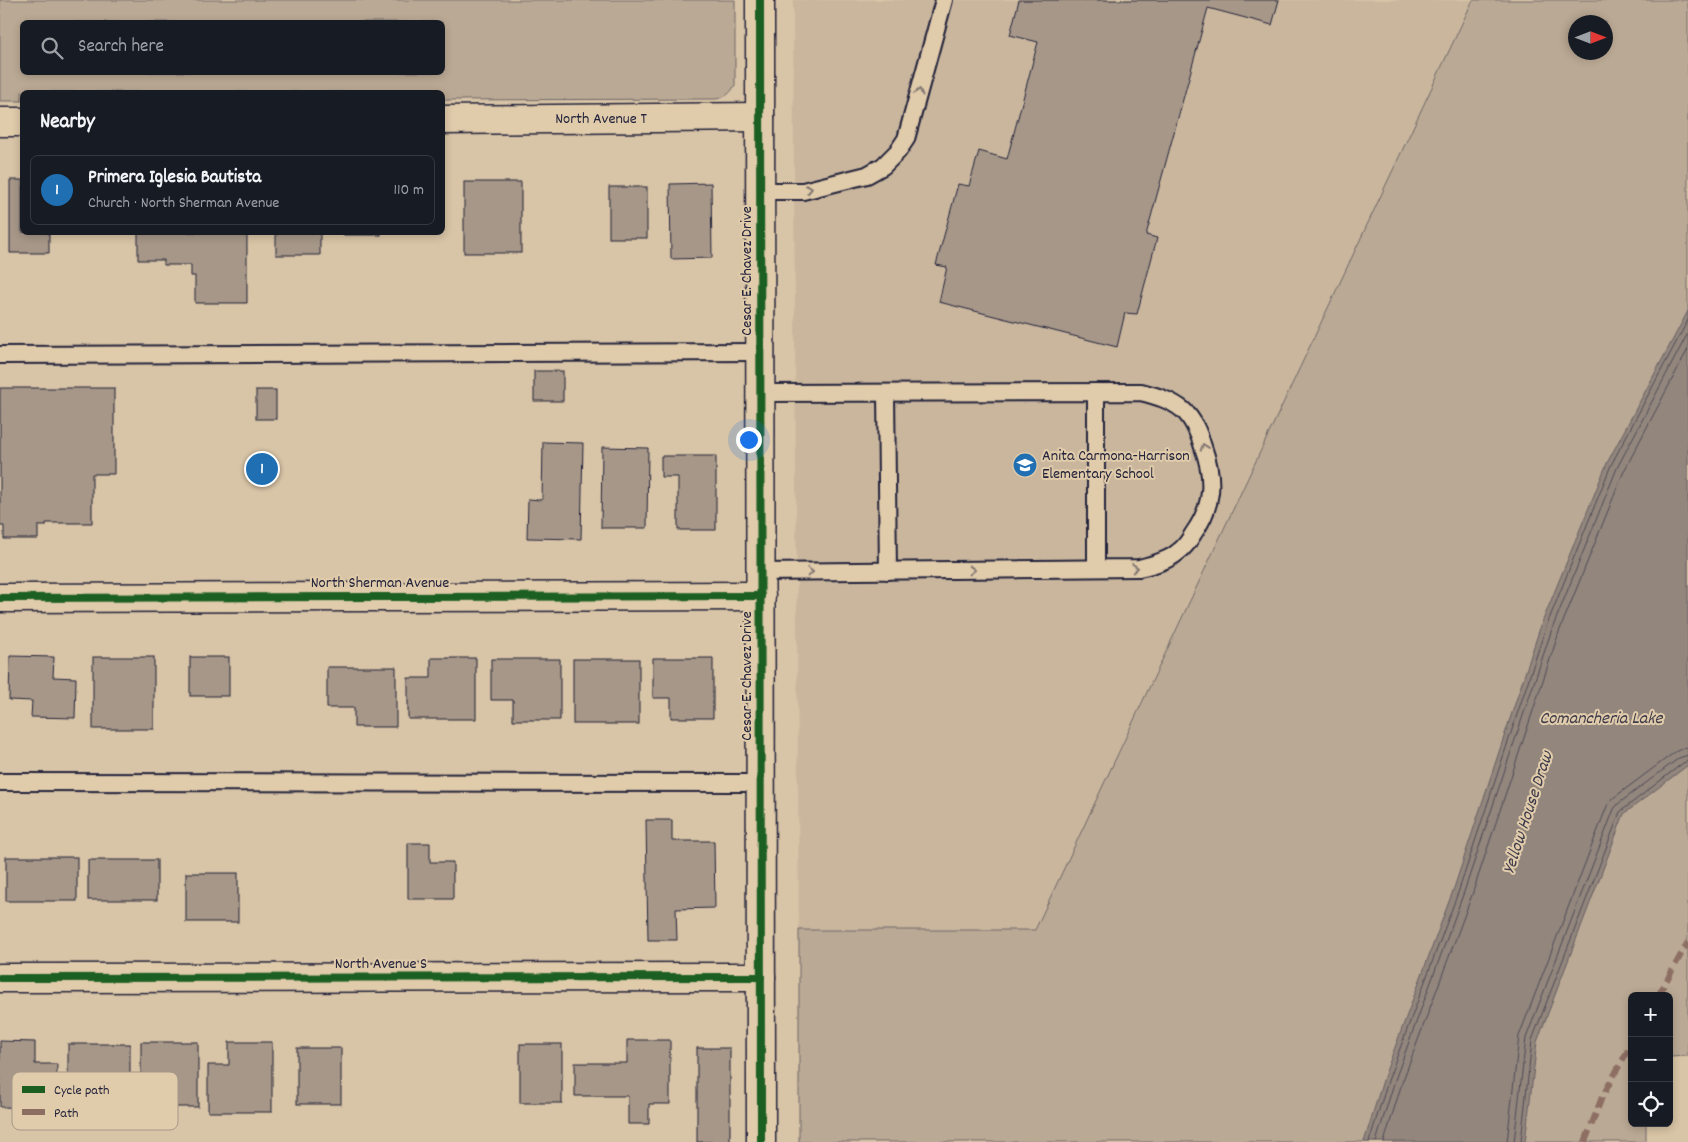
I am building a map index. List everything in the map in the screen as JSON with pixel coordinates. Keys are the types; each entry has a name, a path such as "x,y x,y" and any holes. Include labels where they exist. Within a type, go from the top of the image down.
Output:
{"street":[{"name":"Cesar E. Chavez Drive","path":"760,0 761,1142"},
{"name":"North Avenue T","path":"445,120 760,117"},
{"path":"0,122 20,122"},
{"name":"North Sherman Avenue","path":"0,598 761,584"},
{"name":"North Avenue S","path":"0,978 761,977"}],"lane":[{"path":"760,191 803,191 867,175 884,166 906,140 944,0"},
{"path":"0,355 761,352"},
{"path":"1096,392 1096,568"},
{"path":"761,393 1141,392 1171,402 1184,411 1192,421 1200,437 1207,458 1210,476 1210,502 1202,521 1187,543 1178,553 1163,561 1139,568 888,571 761,584"},
{"path":"886,393 888,571"},
{"path":"0,782 761,783"}],"shaded area":[{"path":"0,0 735,0 735,85 727,95 716,99 445,100 445,90 20,90 20,101 0,101"},
{"name":"Anita Carmona-Harrison Elementary School","path":"793,0 1473,0 1035,930 799,930"},
{"path":"1473,0 1688,0 1688,1056 1673,1057 1673,992 1628,992 1628,1127 1646,1127 1646,1142 799,1142 799,930 1035,930"}],"water":[{"name":"Comancheria Lake","path":"1688,311 1688,765 1624,814 1537,1042 1525,1142 1364,1142 1384,1077 1454,888 1541,625 1607,463"}],"building":[{"path":"1019,0 1279,0 1272,25 1208,8 1146,235 1157,238 1137,314 1125,313 1117,347 939,302 947,267 936,265 958,184 969,186 979,151 1007,159 1038,42 1010,35"},
{"path":"10,180 20,180 20,235 49,235 49,253 10,253"},
{"path":"464,182 521,182 521,253 464,253"},
{"path":"711,183 712,258 671,259 670,184"},
{"path":"609,187 647,187 647,238 609,238"},
{"path":"138,235 247,235 247,303 195,303 195,276 191,276 191,265 164,265 164,260 138,260"},
{"path":"276,235 320,235 320,255 276,255"},
{"path":"534,371 563,371 563,401 534,401"},
{"path":"0,388 114,388 114,474 92,474 92,523 46,523 46,526 38,526 38,539 4,539 4,526 0,526"},
{"path":"256,390 276,390 276,419 256,419"},
{"path":"543,442 583,443 581,539 527,538 528,499 542,500"},
{"path":"602,447 648,448 647,528 601,528"},
{"path":"661,456 716,456 716,530 678,530 678,477 661,477"},
{"path":"10,656 54,657 53,677 76,678 75,718 31,717 32,701 9,700"},
{"path":"93,657 154,657 154,729 93,729"},
{"path":"190,657 229,657 229,696 190,696"},
{"path":"431,658 476,658 476,719 408,719 408,678 431,678"},
{"path":"653,658 713,658 713,718 671,718 671,698 653,698"},
{"path":"491,659 560,659 560,720 513,720 513,700 491,700"},
{"path":"573,659 639,659 639,724 573,724"},
{"path":"327,667 396,667 396,727 354,727 354,708 327,708"},
{"path":"646,820 672,820 672,841 714,841 715,908 676,909 677,940 648,940"},
{"path":"408,843 430,843 430,862 453,862 453,899 408,899"},
{"path":"6,857 77,857 77,901 6,901"},
{"path":"88,860 157,860 157,900 88,900"},
{"path":"186,873 238,873 238,922 186,922"},
{"path":"627,1040 670,1040 670,1104 649,1104 649,1124 628,1124 628,1096 575,1096 575,1063 627,1063"},
{"path":"0,1041 35,1042 35,1064 57,1064 57,1072 12,1072 12,1107 0,1107"},
{"path":"141,1042 198,1042 198,1107 178,1107 178,1072 141,1072"},
{"path":"229,1042 272,1042 272,1112 208,1112 208,1065 229,1065"},
{"path":"68,1044 130,1044 130,1072 68,1072"},
{"path":"520,1044 562,1044 562,1103 520,1103"},
{"path":"297,1048 341,1048 341,1104 297,1104"},
{"path":"697,1048 730,1048 730,1142 697,1142"}],"marked path":[{"path":"1660,992 1688,942"},
{"path":"1585,1142 1602,1097 1628,1050"}],"cycle path":[{"path":"760,0 761,1142"},
{"path":"0,598 761,596"},
{"path":"0,978 761,977"}],"place":[{"name":"Anita Carmona-Harrison Elementary School","path":"1025,465"},
{"name":"Primera Iglesia Bautista","path":"262,469"}],"water label":[{"name":"Yellow House Draw","path":"1529,813"}]}
